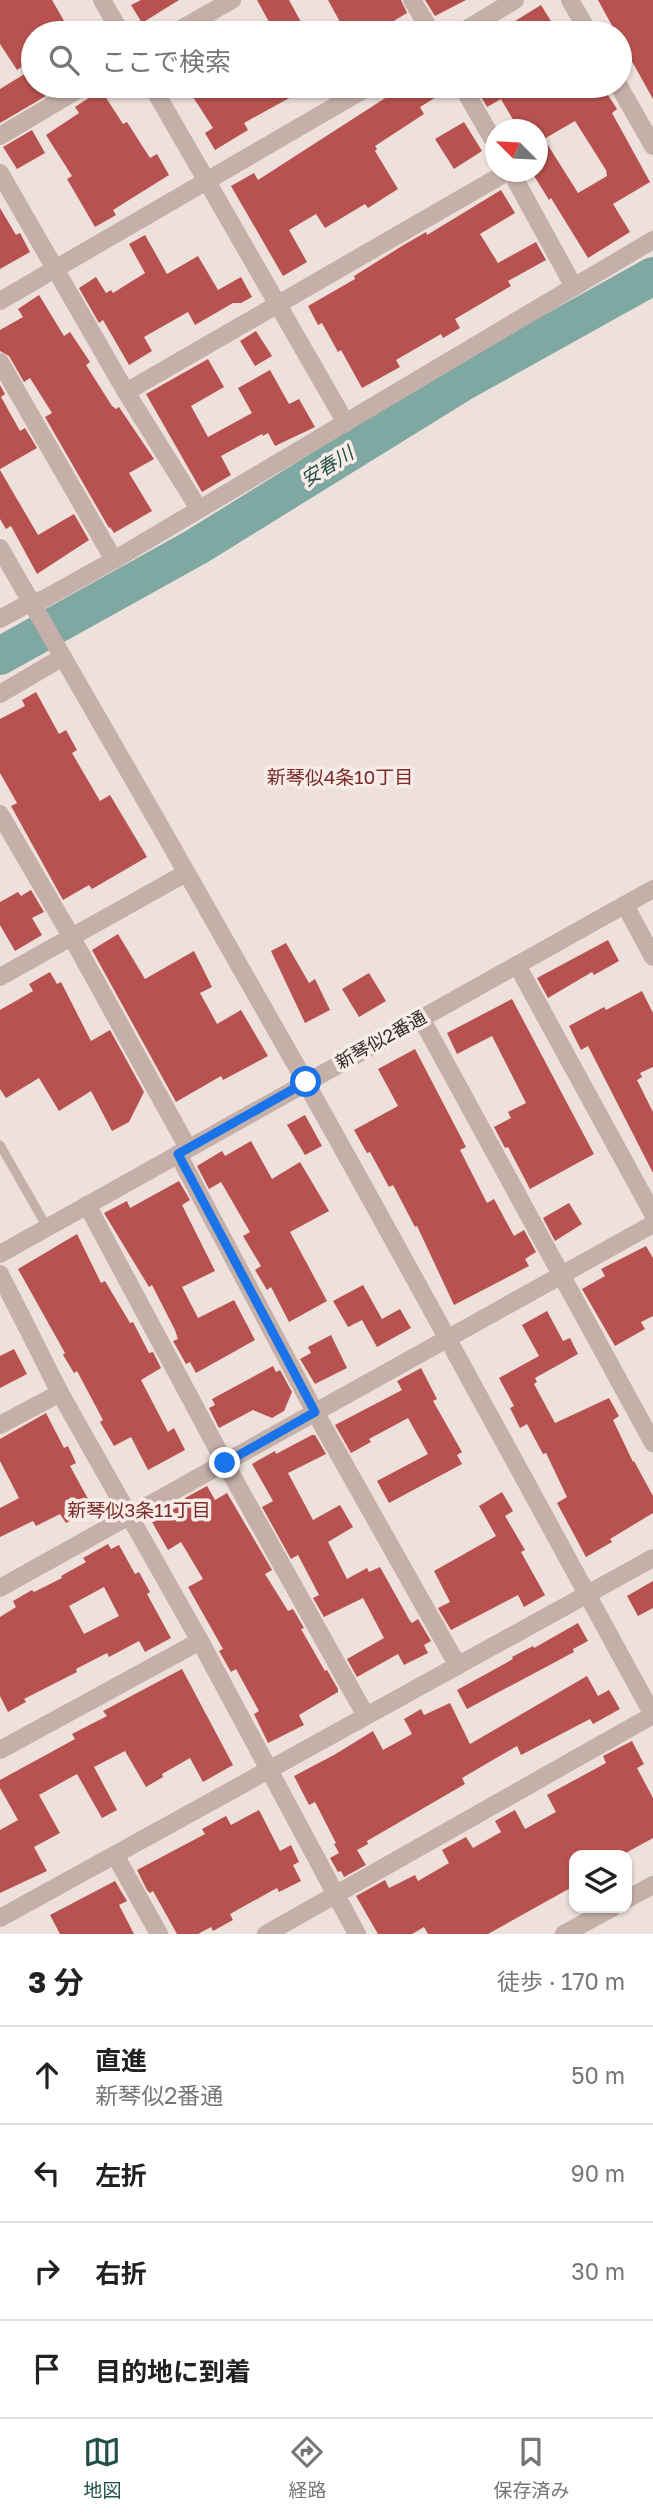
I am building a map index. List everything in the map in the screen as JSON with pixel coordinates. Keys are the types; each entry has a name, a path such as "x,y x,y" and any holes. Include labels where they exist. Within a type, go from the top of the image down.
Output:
{"street":[{"path":"102,0 114,21"},
{"path":"195,21 232,0"},
{"path":"412,0 425,21"},
{"path":"480,21 515,0"},
{"path":"570,0 582,21"},
{"path":"0,136 64,98"},
{"path":"159,98 346,423"},
{"path":"0,301 349,98"},
{"path":"469,98 485,127"},
{"path":"626,98 653,146"},
{"path":"0,173 126,392 199,509"},
{"path":"126,392 491,182"},
{"path":"515,182 573,287"},
{"path":"0,619 35,608 43,600 653,240"},
{"path":"0,362 114,560"},
{"path":"0,548 306,1082 653,1715 267,1934"},
{"path":"0,694 63,657"},
{"path":"0,814 71,936 315,1412 458,1666"},
{"path":"0,977 186,873"},
{"name":"新琴似2番通","path":"0,1254 653,889"},
{"path":"625,905 653,957"},
{"path":"517,965 653,1214"},
{"path":"421,1018 653,1443"},
{"path":"87,1205 225,1463 366,1716"},
{"path":"0,1588 653,1224"},
{"path":"0,1274 60,1392 200,1641 357,1934"},
{"path":"0,1425 60,1392"},
{"path":"0,1918 653,1558"},
{"path":"0,1751 200,1641"},
{"path":"114,1855 159,1934"},
{"path":"632,1896 653,1885"},
{"path":"564,1934 603,1913"}],"lane":[{"path":"0,1145 47,1227"}],"building":[{"path":"0,0 52,0 64,21 21,21 21,67 17,70 0,44"},
{"path":"141,0 179,0 145,21 141,21 131,5"},
{"path":"257,0 289,0 300,21 268,21"},
{"path":"328,0 401,0 407,13 394,21 339,21"},
{"path":"425,0 466,0 435,16"},
{"path":"598,0 653,0 653,99 632,61 632,21 609,21"},
{"path":"541,5 551,21 515,21"},
{"path":"21,76 21,98 43,98 0,123 0,89"},
{"path":"89,98 106,98 123,124 127,122 150,158 157,154 169,175 113,210 116,215 95,227 67,179 72,176 46,135 79,113 75,107"},
{"path":"194,98 289,98 244,123 248,130 215,150 205,133 213,128"},
{"path":"385,98 435,98 420,107 424,114 375,146 375,151 398,189 368,208 365,204 325,228 316,214 289,230 307,262 283,276 231,186 254,173 258,180"},
{"path":"482,98 610,98 617,109 612,113 650,182 613,204 630,232 588,258 551,198 549,200 538,182 548,182 548,145 578,193 607,176 606,170 575,121 548,137 548,119 513,119 501,99 487,107"},
{"path":"464,122 482,151 454,169 435,139"},
{"path":"32,130 45,153 17,169 3,147"},
{"path":"501,190 515,213 480,234 498,263 536,242 546,260 508,281 511,286 455,319 460,328 443,338 441,334 396,360 400,367 362,388 341,350 338,352 322,323 318,325 308,306 355,279 354,276 402,246 426,232 427,235"},
{"path":"0,208 16,235 20,233 30,252 0,269"},
{"path":"145,235 167,274 198,256 218,290 241,277 252,297 241,303 233,303 195,325 188,312 144,337 152,351 129,365 103,320 99,323 79,288 96,277 106,293 111,290 113,293 145,273 129,244"},
{"path":"39,295 64,336 70,332 90,362 86,365 112,406 116,409 119,407 154,459 129,473 152,511 114,533 45,417 52,413 30,378 24,382 9,356 0,351 0,330 23,317 18,309"},
{"path":"256,331 272,356 255,366 240,341"},
{"path":"208,359 224,387 191,406 208,437 252,413 238,388 270,370 289,404 299,399 315,427 275,446 268,433 263,436 262,434 221,456 231,475 202,492 146,394"},
{"path":"0,385 5,394 1,397 20,431 25,428 37,448 0,469"},
{"path":"0,470 38,535 74,514 89,540 37,574 11,526 6,529 0,519"},
{"path":"36,692 59,734 66,730 77,750 72,753 100,801 110,795 147,857 92,889 89,885 63,900 11,806 17,803 0,773 0,719 25,706 22,700"},
{"path":"31,890 44,912 32,918 42,935 15,951 0,925 0,902 18,892 21,896"},
{"path":"118,934 145,979 194,951 212,987 200,993 217,1024 241,1010 268,1056 223,1080 221,1076 176,1102 92,950"},
{"path":"608,940 619,961 594,975 592,972 548,998 537,978"},
{"path":"286,943 309,983 315,979 330,1010 305,1023 271,951"},
{"path":"50,972 57,984 61,982 91,1041 110,1030 144,1092 129,1122 112,1131 91,1091 59,1111 39,1078 6,1098 0,1089 0,1010 33,991 29,984"},
{"path":"369,973 386,1001 359,1017 342,989"},
{"path":"642,991 653,1013 653,1067 640,1073 642,1077 637,1080 653,1112 653,1173 588,1046 581,1050 569,1026"},
{"path":"512,999 594,1154 530,1189 494,1127 511,1118 508,1112 526,1103 492,1036 457,1054 447,1033"},
{"path":"415,1049 466,1147 460,1150 487,1203 494,1199 514,1236 524,1230 536,1252 525,1259 529,1266 454,1305 417,1226 415,1227 393,1185 389,1187 370,1152 367,1153 354,1130 398,1106 378,1069"},
{"path":"305,1115 322,1146 305,1155 287,1125"},
{"path":"251,1141 272,1179 300,1162 329,1211 290,1232 327,1301 289,1322 271,1287 267,1290 255,1270 261,1266 243,1236 250,1232 221,1182 209,1189 197,1166 222,1151 225,1156"},
{"path":"179,1181 190,1200 182,1205 215,1271 182,1287 198,1318 234,1300 255,1340 196,1373 190,1362 186,1364 173,1341 178,1339 175,1330 152,1285 149,1287 104,1213 127,1201 130,1208"},
{"path":"569,1203 582,1224 555,1241 543,1218"},
{"path":"77,1234 101,1283 105,1281 161,1368 141,1380 168,1432 174,1428 185,1450 148,1470 131,1437 114,1446 77,1371 74,1373 63,1355 65,1353 18,1269"},
{"path":"646,1246 653,1258 653,1316 641,1322 645,1329 615,1346 582,1289 605,1276 601,1269"},
{"path":"363,1285 382,1319 400,1309 411,1328 377,1347 362,1320 348,1327 333,1301"},
{"path":"547,1311 563,1341 570,1338 578,1354 535,1378 537,1382 534,1384 555,1423 609,1398 619,1416 613,1420 653,1496 653,1513 586,1557 557,1503 567,1497 546,1453 543,1454 527,1424 520,1428 510,1408 514,1406 499,1378 539,1356 522,1325"},
{"path":"331,1335 347,1368 315,1384 300,1359 311,1353 308,1347"},
{"path":"14,1349 27,1374 0,1388 0,1356"},
{"path":"273,1366 276,1372 280,1370 292,1392 284,1411 272,1418 253,1410 219,1428 209,1408 215,1405 212,1399"},
{"path":"421,1368 437,1399 433,1401 462,1452 457,1455 462,1464 389,1503 377,1481 428,1454 408,1418 369,1439 371,1442 351,1453 335,1425 402,1390 397,1381"},
{"path":"46,1413 64,1448 68,1446 76,1463 70,1466 93,1508 66,1523 60,1514 36,1526 33,1521 0,1537 0,1508 19,1498 0,1461 0,1439"},
{"path":"315,1435 326,1454 288,1473 313,1520 340,1505 353,1527 328,1542 347,1579 367,1568 369,1572 380,1567 410,1621 412,1623 418,1619 431,1641 424,1645 428,1653 404,1665 398,1654 357,1677 347,1659 384,1638 363,1598 324,1617 313,1598 319,1595 298,1555 291,1559 262,1507 273,1501 252,1464"},
{"path":"207,1486 215,1500 227,1493 272,1570 265,1574 288,1611 293,1609 304,1628 301,1629 338,1689 338,1692 299,1715 304,1725 268,1743 254,1714 259,1711 236,1669 231,1672 219,1651 223,1649 188,1587 203,1579 181,1542 168,1550 152,1522"},
{"path":"502,1492 513,1511 505,1516 525,1550 521,1552 545,1595 524,1607 518,1595 451,1630 438,1608 450,1602 434,1571 496,1536 479,1506"},
{"path":"108,1544 111,1549 119,1545 135,1574 139,1572 150,1592 147,1594 171,1638 145,1652 139,1641 109,1657 107,1653 24,1699 26,1702 8,1712 0,1696 0,1617 16,1607 13,1601 62,1578 61,1576 86,1562 83,1558","holes":["104,1587 119,1616 84,1634 69,1606"]},
{"path":"653,1581 653,1608 638,1616 627,1596"},
{"path":"578,1623 588,1641 573,1649 574,1652 467,1709 457,1690 513,1659 512,1657"},
{"path":"182,1669 233,1765 203,1782 190,1758 146,1787 125,1751 94,1767 117,1810 102,1818 77,1774 39,1795 60,1833 34,1847 47,1871 0,1893 0,1830 18,1820 0,1788 0,1780 75,1739 72,1734 107,1716 103,1711"},
{"path":"587,1676 598,1696 609,1690 620,1709 593,1724 590,1719 521,1755 517,1746 462,1778 465,1784 367,1841 368,1844 357,1850 366,1865 344,1877 341,1871 338,1872 330,1858 339,1853 334,1844 336,1843 315,1802 309,1805 294,1776 373,1731 383,1750 412,1734 404,1719 421,1709 424,1715 450,1703 470,1744"},
{"path":"632,1741 644,1764 637,1768 653,1798 653,1838 631,1850 569,1850 569,1889 488,1934 428,1934 424,1927 412,1934 378,1934 356,1896 385,1880 389,1888 415,1875 418,1881 449,1863 442,1850 466,1837 473,1848 501,1832 495,1821 515,1810 525,1829 556,1812 547,1795 606,1763 603,1756"},
{"path":"259,1810 280,1851 291,1845 299,1862 293,1865 301,1881 279,1892 277,1888 230,1914 233,1920 213,1931 211,1927 198,1934 177,1934 153,1891 150,1893 147,1890 137,1870 205,1834 202,1829 226,1816 231,1825"},
{"path":"115,1881 127,1901 119,1905 134,1934 60,1934 50,1915"}],"waterway":[{"name":"安春川","path":"0,656 196,547 461,383 653,276"}],"district":[{"name":"新琴似4条10丁目","path":"340,777"},
{"name":"新琴似3条11丁目","path":"139,1510"}],"route":[{"path":"225,1463 315,1412 178,1154 306,1082"}]}
